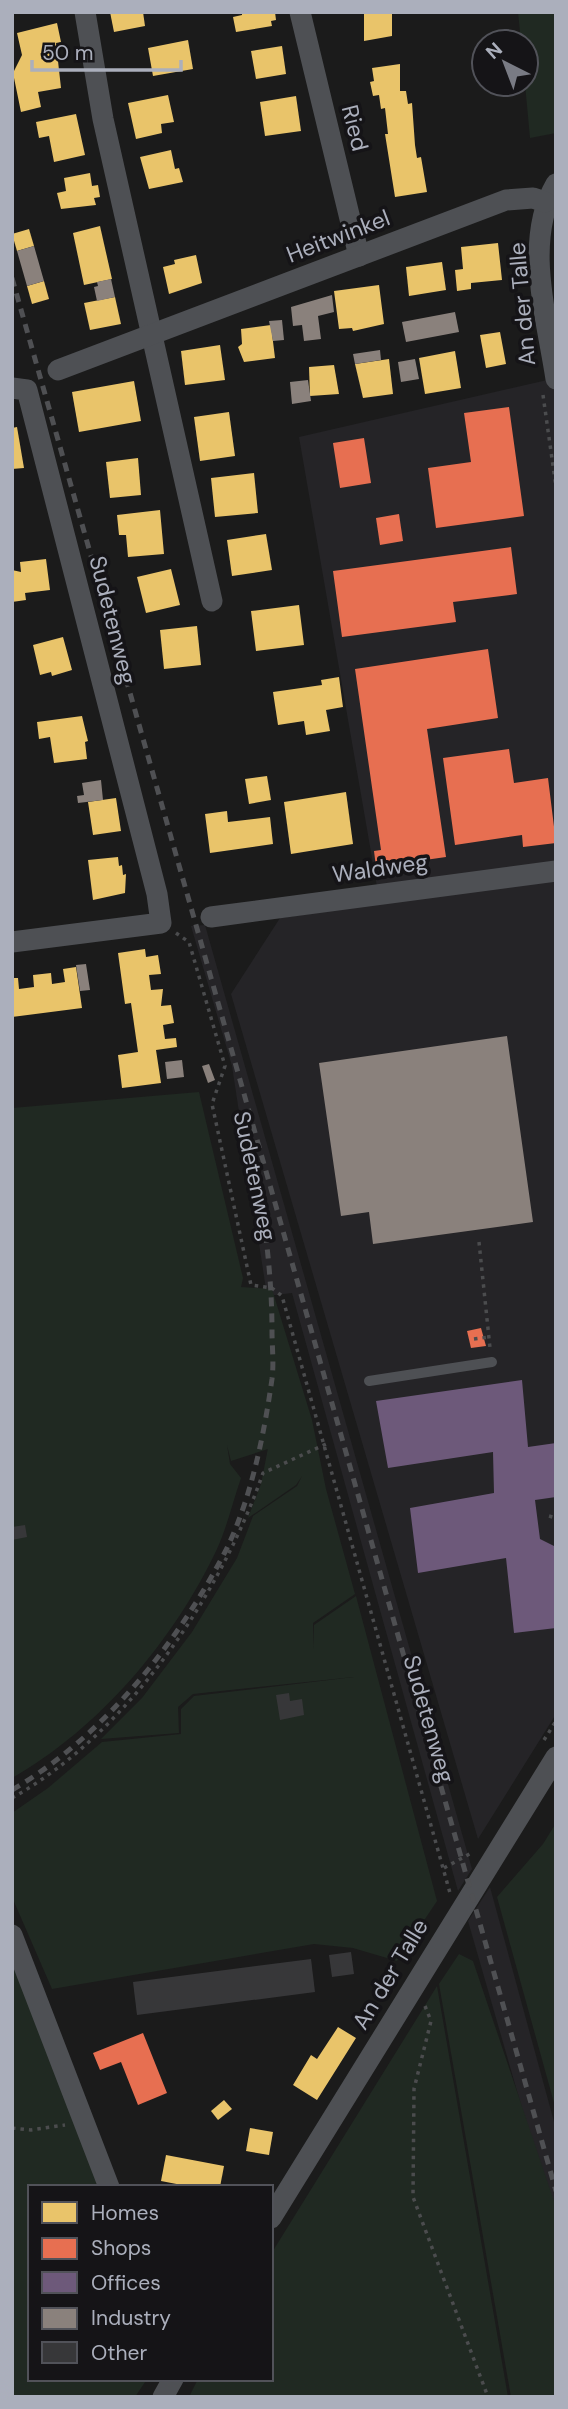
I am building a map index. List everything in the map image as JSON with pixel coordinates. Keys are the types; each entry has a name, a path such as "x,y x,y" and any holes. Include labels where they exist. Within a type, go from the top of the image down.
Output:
{"street":[{"path":"85,12 103,119 212,601"},
{"name":"Ried","path":"300,12 359,256"},
{"name":"Heitwinkel","path":"58,370 152,337 506,200 533,198 551,193"},
{"name":"An der Talle","path":"551,193 538,248 556,380"},
{"name":"Sudetenweg","path":"12,388 27,390 157,894 161,923"},
{"name":"Waldweg","path":"211,917 556,871"},
{"path":"12,942 161,923"},
{"name":"An der Talle","path":"273,2215 556,1757"},
{"path":"12,1935 108,2185"},
{"path":"163,2397 172,2381"}],"lane":[{"path":"369,1381 492,1362"}],"path":[{"name":"Sudetenweg","path":"161,923 189,942 225,1066 212,1104 251,1285 272,1287 282,1296 326,1444 450,1895"},
{"path":"479,1242 492,1362"},
{"path":"474,1339 489,1337"},
{"path":"12,1798 35,1785 94,1737 134,1695 183,1629 230,1553 262,1473 326,1444"},
{"path":"549,1516 556,1518"},
{"path":"416,1983 431,2021 414,2089 413,2197 488,2397"},
{"path":"12,2128 31,2130 84,2122"}],"shaded area":[{"path":"518,12 556,12 556,133 530,138 526,98 540,98 540,28 520,28"},
{"path":"556,378 556,1714 478,1839 231,994 280,918 380,904 299,437"},
{"path":"205,925 472,1869 458,1891 292,1293 267,1296 232,1066 191,926"},
{"path":"199,1092 243,1278 241,1287 272,1289 312,1420 326,1489 355,1594 313,1623 313,1649 314,1625 356,1596 437,1901 397,1961 353,1948 314,1944 52,1989 12,1897 12,1813 48,1788 102,1742 181,1734 181,1709 194,1696 354,1677 193,1694 178,1707 179,1733 101,1739 142,1698 192,1632 237,1558 253,1516 297,1486 302,1476 296,1485 248,1518 261,1484 268,1449 231,1461 227,1445 230,1464 241,1478 217,1549 179,1616 131,1679 104,1708 44,1758 12,1778 12,1108"},
{"path":"556,1823 556,2110 497,1897 543,1844"},
{"path":"490,1887 556,2129 556,2226 468,1921"},
{"path":"459,1954 473,1961 556,2207 556,2397 511,2397 439,1984"},
{"path":"12,1961 98,2185 28,2185 28,2381 146,2381 135,2397 12,2397"},
{"path":"437,1986 508,2397 189,2397 197,2381 273,2381 273,2251"}],"building: Homes":[{"path":"110,12 143,12 145,26 114,32"},
{"path":"242,12 275,12 276,20 271,21 272,26 236,32 233,17 242,15"},
{"path":"364,12 392,12 392,36 364,41"},
{"path":"57,23 61,42 56,43 61,88 38,92 41,107 21,112 13,73 22,55 17,33"},
{"path":"188,40 193,69 153,76 148,48"},
{"path":"282,46 286,74 256,79 251,51"},
{"path":"400,64 400,91 406,91 408,104 412,103 417,158 421,157 427,192 395,197 385,134 388,134 385,108 381,109 379,95 373,96 370,82 374,81 372,68"},
{"path":"168,95 174,122 161,124 162,133 136,139 128,103"},
{"path":"296,96 301,131 265,136 260,102"},
{"path":"76,114 85,155 54,162 49,136 39,138 36,122"},
{"path":"171,150 175,169 179,168 183,182 149,189 140,157"},
{"path":"90,173 92,186 98,185 100,197 94,198 96,205 61,209 57,193 66,191 64,178"},
{"path":"100,226 112,279 84,285 73,233"},
{"path":"29,229 34,246 17,251 12,234"},
{"path":"498,243 502,280 471,283 471,289 457,291 455,270 463,269 461,247"},
{"path":"196,255 202,283 169,294 163,267 175,264 174,260"},
{"path":"442,262 446,290 409,296 406,267"},
{"path":"44,281 49,299 32,304 27,286"},
{"path":"379,285 384,324 353,331 352,328 339,329 334,291"},
{"path":"115,297 121,324 90,330 84,303"},
{"path":"271,325 275,358 244,362 238,347 242,344 241,329"},
{"path":"500,332 506,364 486,368 480,335"},
{"path":"220,345 225,380 185,385 181,351"},
{"path":"455,351 461,388 425,394 419,358"},
{"path":"389,359 393,394 363,398 355,364"},
{"path":"334,365 339,394 310,396 309,367"},
{"path":"134,381 141,421 79,432 72,392"},
{"path":"229,412 235,456 200,461 194,417"},
{"path":"17,427 24,468 12,469 12,428"},
{"path":"138,458 141,495 110,498 106,462"},
{"path":"254,473 258,513 215,517 211,478"},
{"path":"160,510 164,554 128,557 126,535 119,535 117,515"},
{"path":"266,534 272,570 232,576 227,540"},
{"path":"46,559 50,590 25,593 26,600 12,602 12,570 21,572 20,562"},
{"path":"171,569 180,605 146,613 137,577"},
{"path":"299,605 304,645 256,651 251,611"},
{"path":"197,626 201,665 164,669 160,630"},
{"path":"63,637 72,670 52,676 51,672 40,675 33,645"},
{"path":"339,677 343,707 326,710 330,731 306,735 304,721 278,725 273,692 322,685 321,680"},
{"path":"82,716 88,741 85,742 87,759 54,763 50,737 39,739 37,722"},
{"path":"267,776 271,800 249,804 245,779"},
{"path":"346,792 353,844 291,854 284,802"},
{"path":"116,798 121,831 93,835 88,802"},
{"path":"227,811 228,822 270,817 273,844 210,853 205,814"},
{"path":"118,857 123,875 126,874 125,893 93,900 88,860"},
{"path":"145,949 146,957 158,955 161,974 149,975 151,990 163,989 161,1006 171,1005 174,1023 163,1025 165,1039 176,1038 177,1047 156,1050 161,1083 122,1088 118,1055 138,1052 131,1003 125,1004 118,953"},
{"path":"76,967 82,1008 12,1017 12,978 18,978 19,989 34,987 33,975 51,973 52,984 65,982 63,969"},
{"path":"338,2027 356,2038 317,2100 293,2085 311,2055 317,2059"},
{"path":"224,2100 232,2109 218,2120 211,2111"},
{"path":"250,2128 273,2132 269,2155 246,2151"},
{"path":"166,2155 224,2166 220,2185 182,2185 161,2181"}],"building: Shops":[{"path":"509,407 524,516 436,528 428,468 471,462 464,413"},
{"path":"364,438 371,483 340,488 333,443"},
{"path":"399,514 403,541 380,545 376,518"},
{"path":"511,547 517,594 453,602 456,622 342,637 333,571"},
{"path":"488,649 498,718 427,729 446,857 376,867 374,851 381,850 355,669"},
{"path":"509,749 514,783 548,778 556,843 523,847 522,835 455,845 443,758"},
{"path":"481,1328 486,1346 471,1348 467,1331"},
{"path":"143,2033 167,2093 138,2105 121,2062 100,2070 93,2053"}],"building: Offices":[{"path":"522,1380 528,1447 556,1443 556,1497 535,1500 540,1539 556,1547 556,1628 514,1633 506,1558 418,1573 410,1508 494,1493 493,1452 388,1468 376,1401"}],"building: Industry":[{"path":"34,246 44,281 27,286 17,251"},
{"path":"111,279 115,297 97,301 94,287 98,286 97,282"},
{"path":"332,295 334,312 318,316 321,339 304,341 302,325 293,326 291,307"},
{"path":"455,312 459,332 406,342 402,322"},
{"path":"282,320 284,340 273,341 269,321"},
{"path":"380,350 381,360 355,364 353,354"},
{"path":"415,359 419,379 401,382 398,362"},
{"path":"308,380 311,401 292,404 290,382"},
{"path":"101,780 103,800 78,803 77,796 84,795 82,783"},
{"path":"86,964 90,990 80,991 76,965"},
{"path":"507,1036 533,1222 373,1244 369,1212 341,1216 319,1063"},
{"path":"182,1060 184,1077 167,1079 165,1062"},
{"path":"209,1064 215,1080 208,1083 202,1066"}],"building: Other":[{"path":"25,1525 27,1537 12,1540 12,1527"},
{"path":"289,1693 290,1701 302,1699 304,1715 280,1720 276,1695"},
{"path":"351,1952 354,1974 332,1977 329,1955"},
{"path":"311,1959 315,1992 137,2015 133,1982"}],"railway":[{"path":"12,278 556,2191"},
{"path":"12,1790 77,1743 135,1686 184,1621 234,1532 255,1467 273,1373 269,1266 254,1158"}]}
